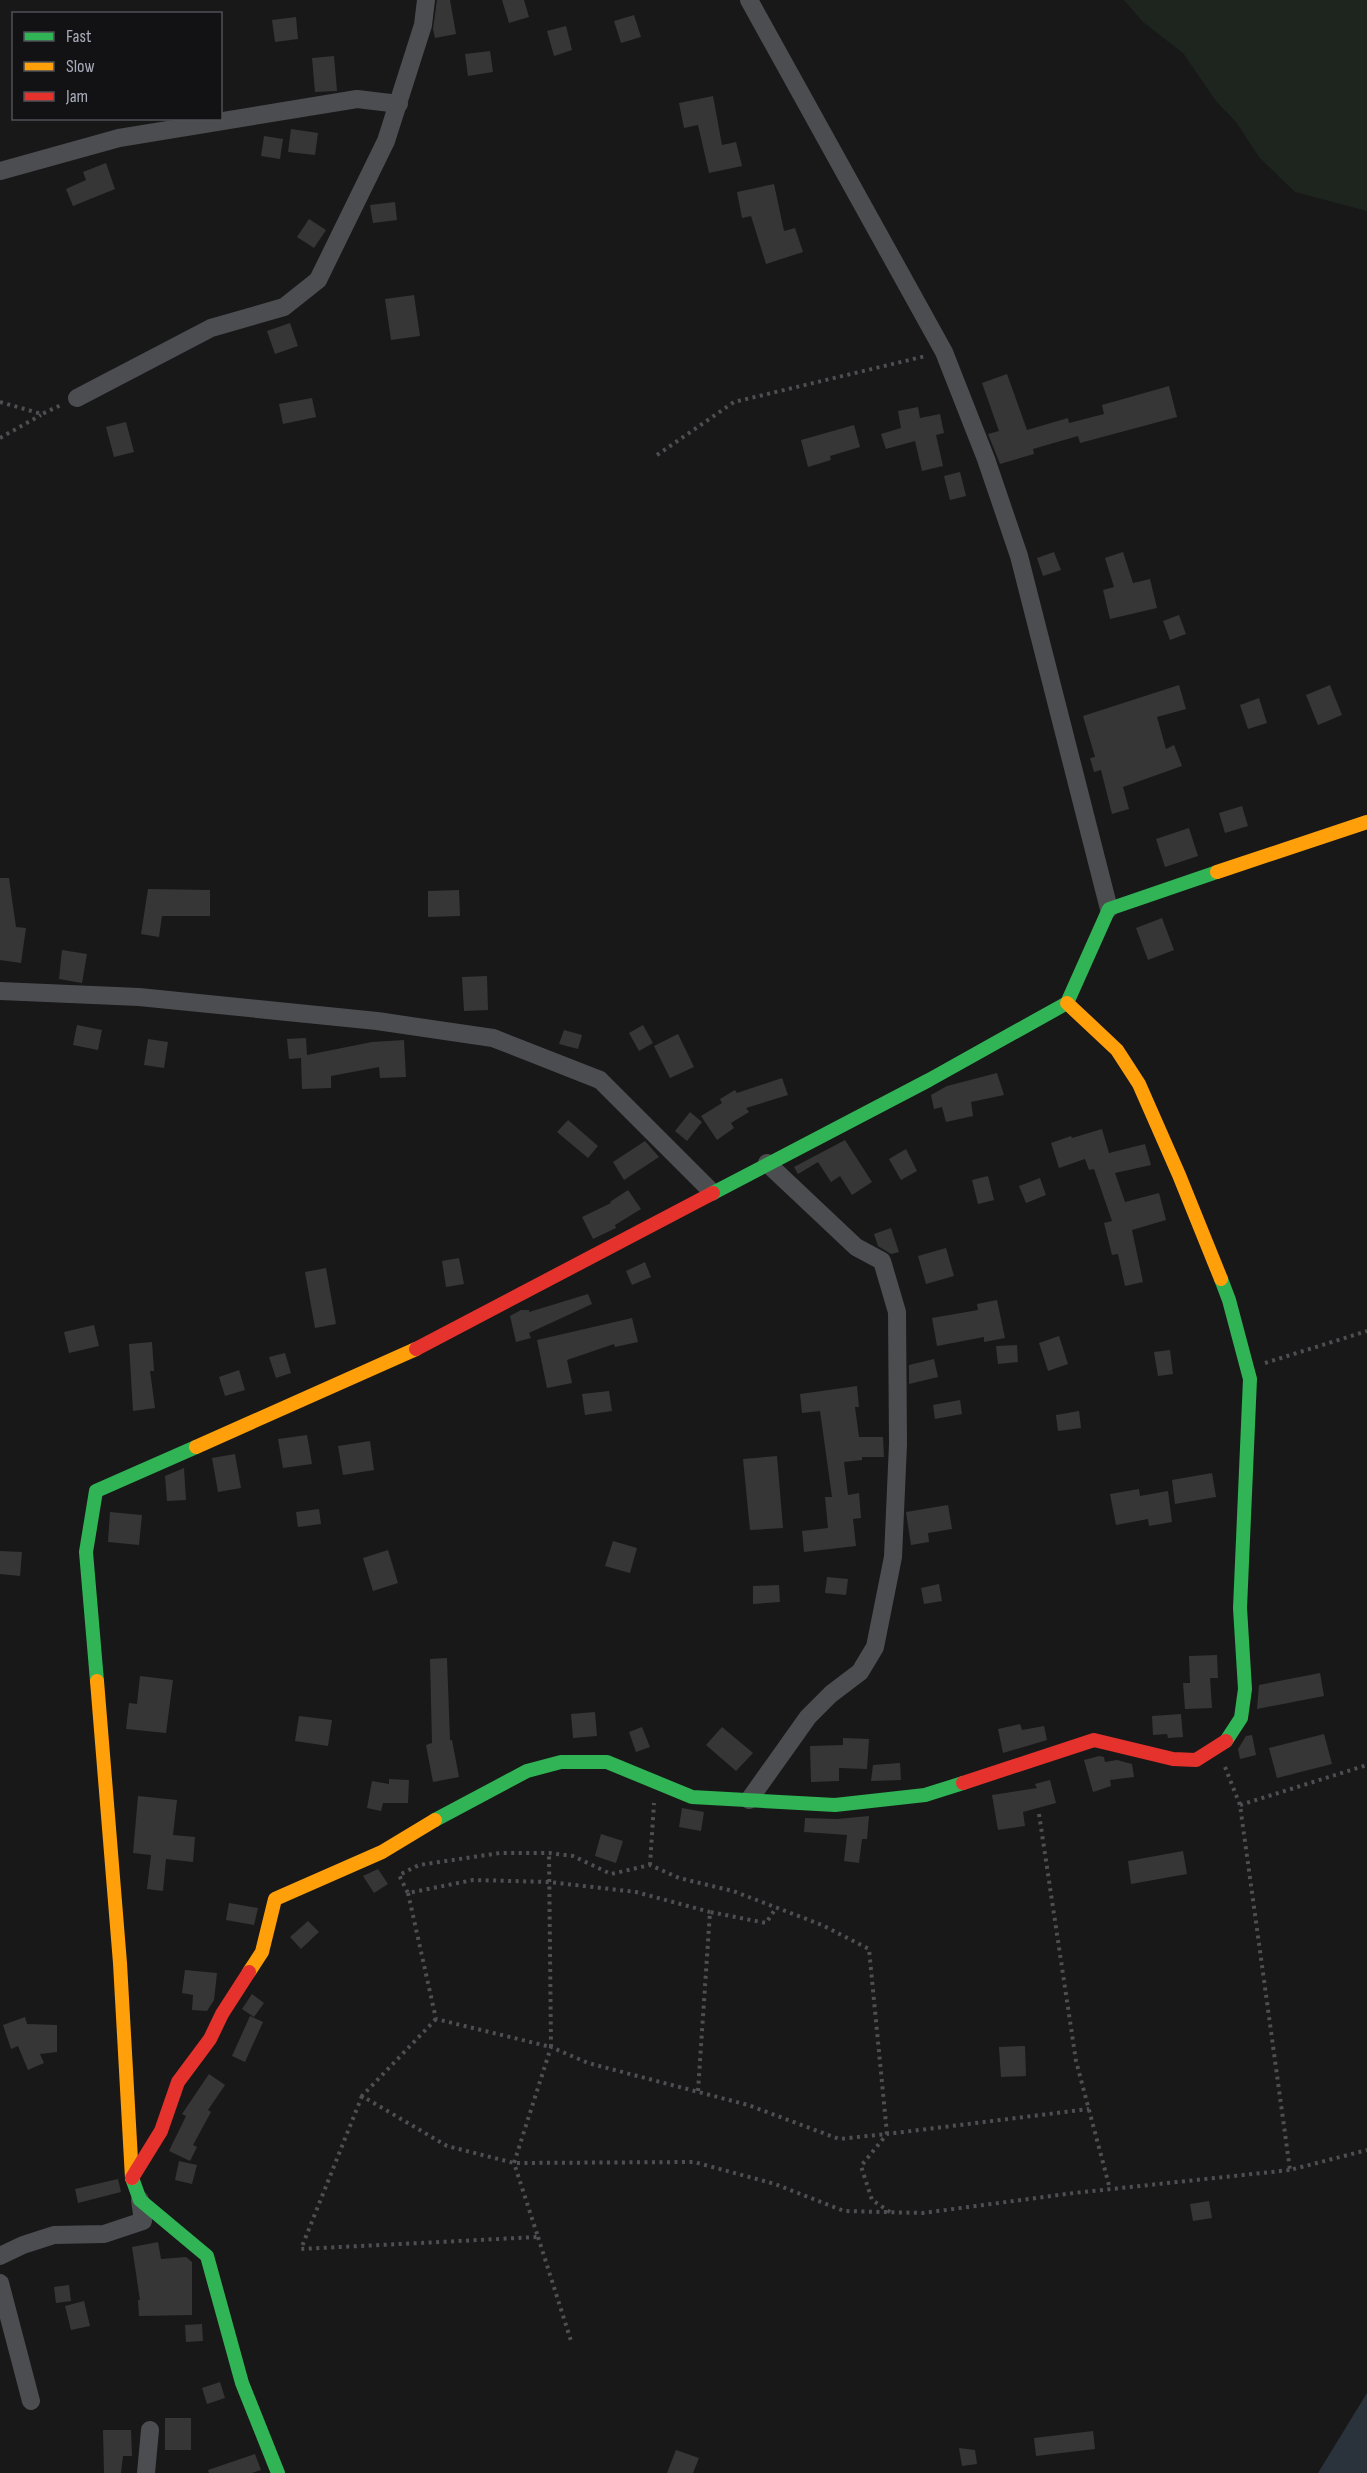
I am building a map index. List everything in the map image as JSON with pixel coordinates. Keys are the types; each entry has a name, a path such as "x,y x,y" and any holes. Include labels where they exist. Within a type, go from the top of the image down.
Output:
{"street":[{"path":"77,398 211,328 284,307 318,280 387,141 423,25 426,0"},
{"path":"0,2256 23,2245 54,2235 104,2234 143,2221 140,2200 132,2178 120,1963 86,1552 96,1491 420,1347 929,1080 1067,1003 1109,909 1019,556 986,459 944,352 748,0"},
{"path":"0,171 119,138 357,99 399,105"},
{"path":"1109,909 1367,822"},
{"path":"0,991 139,997 377,1021 493,1038 600,1080 712,1192"},
{"path":"132,2178 161,2131 178,2082 210,2039 222,2013 262,1952 275,1899 382,1852 447,1813 527,1771 561,1762 607,1762 692,1797 835,1805 925,1795 1094,1740 1173,1759 1196,1760 1225,1742 1240,1718 1245,1689 1240,1608 1250,1379 1228,1300 1179,1175 1138,1084 1116,1050 1067,1003"},
{"path":"749,1800 808,1717 831,1694 860,1672 875,1647 893,1557 898,1444 897,1312 882,1261 856,1247 767,1163"},
{"path":"140,2200 207,2256 242,2383 278,2473"},
{"path":"0,2283 31,2401"},
{"path":"146,2473 150,2430"}],"path":[{"path":"657,455 734,402 944,352"},
{"path":"0,438 42,414 77,398"},
{"path":"0,402 42,414"},
{"path":"1247,1368 1367,1331"},
{"path":"1217,1746 1240,1805 1290,2170"},
{"path":"1240,1805 1367,1765"},
{"path":"650,1865 655,1782"},
{"path":"1039,1814 1076,2061 1110,2189"},
{"path":"549,1852 551,2047 514,2163 572,2344"},
{"path":"436,2019 408,1893 399,1875 419,1865 500,1853 549,1852 573,1856 611,1874 650,1865 679,1878 733,1891 822,1925 869,1950 887,2134 861,2166 872,2200 890,2212"},
{"path":"408,1893 473,1880 549,1882 636,1892 766,1923 776,1907"},
{"path":"698,2091 711,1911"},
{"path":"436,2019 551,2047 588,2063 748,2105 839,2139 1089,2109"},
{"path":"436,2019 362,2096 301,2249 538,2237"},
{"path":"362,2096 447,2146 514,2163 694,2162 775,2184 844,2211 923,2213 1110,2189 1290,2170 1367,2150"}],"shaded area":[{"path":"1124,0 1367,0 1367,211 1295,192 1259,157 1236,122 1216,101 1183,53 1143,22"},
{"path":"1367,2393 1367,2473 1318,2473"}],"building":[{"path":"437,0 450,0 456,34 435,38 433,29"},
{"path":"502,0 524,0 529,17 509,23"},
{"path":"634,15 641,37 621,43 614,21"},
{"path":"296,17 298,39 275,42 272,20"},
{"path":"566,26 572,50 554,56 547,31"},
{"path":"490,51 493,72 468,76 465,54"},
{"path":"334,56 337,91 315,92 312,58"},
{"path":"713,96 722,145 736,142 742,166 709,173 698,125 684,128 679,103"},
{"path":"291,129 318,133 315,155 288,152"},
{"path":"264,136 283,139 280,159 261,156"},
{"path":"106,163 115,189 73,206 66,189 86,180 83,172"},
{"path":"774,184 784,231 795,228 803,252 766,264 751,216 742,218 737,192"},
{"path":"395,202 397,220 373,223 370,205"},
{"path":"309,219 326,230 314,248 297,237"},
{"path":"414,295 420,336 391,340 385,299"},
{"path":"290,323 298,346 275,354 267,331"},
{"path":"1007,374 1027,430 1068,418 1069,423 1104,414 1102,405 1169,386 1177,417 1080,443 1078,436 1033,449 1034,454 1000,464 988,434 999,431 982,383"},
{"path":"312,398 316,417 283,424 279,404"},
{"path":"918,407 920,418 940,414 944,433 936,435 943,466 922,471 915,441 886,449 881,434 901,428 898,411"},
{"path":"126,422 134,452 114,457 106,427"},
{"path":"854,425 860,447 830,456 831,460 808,467 801,440"},
{"path":"960,472 966,496 950,500 944,476"},
{"path":"1054,552 1061,570 1043,576 1037,558"},
{"path":"1123,552 1133,583 1150,579 1157,608 1110,619 1103,590 1114,587 1105,558"},
{"path":"1179,615 1186,634 1170,640 1163,621"},
{"path":"1179,685 1186,709 1157,717 1166,749 1174,745 1182,766 1123,787 1129,809 1112,814 1101,770 1094,772 1090,758 1095,757 1083,716"},
{"path":"1330,685 1342,715 1318,725 1306,695"},
{"path":"1259,698 1267,723 1248,729 1240,705"},
{"path":"1242,806 1248,826 1225,833 1219,813"},
{"path":"1189,828 1198,856 1165,867 1156,839"},
{"path":"0,878 9,878 16,927 26,928 21,963 0,960"},
{"path":"148,889 210,890 210,916 162,916 159,937 141,934"},
{"path":"459,890 460,916 428,917 428,891"},
{"path":"1162,918 1174,950 1148,960 1136,928"},
{"path":"62,950 87,954 82,983 59,979"},
{"path":"487,976 488,1010 464,1011 462,977"},
{"path":"77,1025 102,1030 98,1050 73,1045"},
{"path":"643,1025 653,1043 639,1051 629,1033"},
{"path":"564,1030 582,1035 578,1049 559,1044"},
{"path":"678,1034 694,1067 670,1078 654,1046"},
{"path":"306,1038 307,1055 372,1042 404,1040 406,1077 380,1078 379,1067 331,1076 331,1088 302,1089 301,1058 289,1059 287,1039"},
{"path":"148,1039 168,1042 164,1068 144,1065"},
{"path":"997,1073 1004,1095 971,1102 973,1116 946,1122 942,1107 934,1109 931,1095 947,1086"},
{"path":"782,1078 788,1095 746,1108 749,1112 731,1123 734,1128 717,1140 701,1116 722,1103 720,1099 735,1090 737,1093"},
{"path":"690,1112 702,1122 687,1141 675,1131"},
{"path":"568,1120 598,1146 588,1158 557,1132"},
{"path":"1102,1129 1109,1153 1145,1144 1151,1165 1115,1173 1125,1202 1159,1193 1166,1220 1132,1230 1143,1282 1125,1286 1118,1254 1112,1255 1104,1223 1112,1221 1094,1169 1089,1170 1085,1159 1059,1168 1051,1143"},
{"path":"845,1140 872,1182 852,1195 840,1176 831,1182 818,1162 798,1174 794,1167"},
{"path":"645,1141 659,1157 624,1180 613,1162"},
{"path":"906,1149 917,1171 901,1180 889,1159"},
{"path":"988,1176 994,1200 978,1204 972,1180"},
{"path":"1040,1178 1046,1195 1026,1203 1019,1186"},
{"path":"628,1190 641,1209 615,1225 616,1228 593,1239 582,1217 611,1203"},
{"path":"891,1228 899,1252 891,1254 878,1246 874,1234"},
{"path":"946,1248 954,1276 926,1284 918,1256"},
{"path":"459,1258 464,1284 446,1287 442,1261"},
{"path":"645,1262 651,1277 632,1285 626,1271"},
{"path":"326,1268 336,1324 315,1328 305,1272"},
{"path":"588,1294 592,1304 529,1333 531,1338 516,1342 510,1316 521,1310 529,1310 529,1312"},
{"path":"997,1300 1005,1338 984,1342 984,1337 937,1346 932,1318 978,1310 977,1304"},
{"path":"632,1318 638,1342 615,1347 614,1344 567,1360 572,1383 547,1388 537,1340"},
{"path":"94,1325 99,1346 69,1353 64,1332"},
{"path":"1059,1336 1068,1364 1048,1371 1039,1343"},
{"path":"152,1342 154,1371 150,1371 155,1408 133,1411 129,1344"},
{"path":"1017,1345 1018,1362 998,1364 996,1346"},
{"path":"1170,1350 1173,1374 1158,1376 1154,1352"},
{"path":"285,1353 291,1373 276,1378 269,1357"},
{"path":"934,1359 938,1377 909,1384 909,1365"},
{"path":"239,1370 245,1390 225,1396 219,1377"},
{"path":"857,1386 859,1407 855,1407 859,1437 883,1437 884,1457 862,1457 862,1460 844,1462 848,1495 859,1493 861,1518 853,1519 856,1546 804,1552 802,1531 828,1528 825,1497 832,1497 820,1411 802,1413 800,1394"},
{"path":"609,1391 612,1411 585,1415 582,1394"},
{"path":"960,1400 962,1414 935,1419 933,1405"},
{"path":"1079,1411 1081,1428 1058,1431 1056,1415"},
{"path":"307,1435 312,1464 283,1468 278,1439"},
{"path":"370,1441 374,1470 343,1475 338,1446"},
{"path":"235,1454 241,1488 218,1492 212,1458"},
{"path":"777,1456 783,1528 750,1530 743,1459"},
{"path":"184,1468 186,1500 167,1501 165,1476"},
{"path":"1212,1473 1216,1497 1175,1504 1172,1480"},
{"path":"1139,1489 1140,1496 1168,1491 1172,1522 1149,1526 1148,1519 1116,1525 1110,1494"},
{"path":"948,1505 952,1529 928,1533 929,1542 911,1545 906,1512"},
{"path":"319,1509 321,1524 298,1527 296,1512"},
{"path":"110,1512 142,1515 139,1545 108,1542"},
{"path":"613,1541 637,1548 630,1573 605,1566"},
{"path":"388,1550 398,1583 373,1591 363,1558"},
{"path":"0,1551 22,1552 20,1576 0,1574"},
{"path":"827,1577 848,1579 846,1595 825,1593"},
{"path":"939,1584 942,1601 924,1604 921,1588"},
{"path":"779,1585 780,1602 753,1604 753,1586"},
{"path":"1217,1655 1218,1678 1210,1678 1212,1708 1185,1709 1183,1683 1190,1683 1189,1656"},
{"path":"447,1658 450,1740 452,1740 459,1777 433,1782 426,1745 432,1743 430,1659"},
{"path":"1320,1673 1324,1696 1257,1709 1259,1685"},
{"path":"140,1676 173,1680 166,1733 126,1729 129,1703 137,1704"},
{"path":"595,1712 597,1736 573,1738 571,1714"},
{"path":"1181,1714 1183,1737 1168,1738 1167,1734 1153,1735 1152,1716"},
{"path":"299,1716 332,1720 328,1746 295,1741"},
{"path":"1020,1724 1022,1730 1044,1726 1047,1740 1003,1753 998,1729"},
{"path":"642,1727 650,1747 636,1752 629,1732"},
{"path":"722,1727 753,1753 736,1771 706,1745"},
{"path":"1324,1734 1332,1764 1277,1778 1269,1748"},
{"path":"1252,1735 1256,1755 1240,1759 1238,1749 1246,1736"},
{"path":"843,1738 869,1739 867,1769 839,1768 839,1781 811,1782 810,1746 843,1745"},
{"path":"1104,1757 1105,1762 1117,1760 1132,1764 1134,1777 1110,1780 1111,1786 1093,1792 1084,1760"},
{"path":"900,1763 901,1780 871,1781 873,1765"},
{"path":"389,1779 409,1780 408,1803 383,1803 381,1811 367,1808 372,1781 389,1784"},
{"path":"1050,1780 1056,1803 1023,1812 1025,1826 998,1830 992,1795 1037,1788 1035,1784"},
{"path":"138,1796 177,1800 173,1835 195,1837 193,1862 166,1859 163,1891 147,1889 151,1855 133,1853"},
{"path":"682,1808 704,1812 701,1831 679,1827"},
{"path":"869,1816 867,1839 862,1839 859,1863 844,1861 847,1835 804,1832 805,1818 837,1819"},
{"path":"601,1834 623,1841 616,1863 595,1856"},
{"path":"1183,1851 1187,1874 1131,1884 1128,1861"},
{"path":"378,1869 388,1884 374,1893 363,1876"},
{"path":"229,1903 258,1908 254,1925 226,1920"},
{"path":"308,1921 319,1932 301,1949 290,1937"},
{"path":"185,1970 217,1973 214,2000 207,2011 192,2010 193,1995 182,1993"},
{"path":"252,1994 264,2003 254,2017 242,2009"},
{"path":"250,2016 263,2022 245,2062 232,2056"},
{"path":"25,2017 27,2024 57,2025 57,2052 40,2054 44,2063 28,2070 18,2046 11,2049 3,2025"},
{"path":"1025,2046 1026,2076 1001,2077 999,2047"},
{"path":"209,2074 225,2085 208,2110 211,2112 193,2145 197,2147 190,2161 169,2151 186,2116 182,2114"},
{"path":"179,2161 197,2165 192,2184 175,2180"},
{"path":"118,2179 121,2192 78,2203 75,2189"},
{"path":"1209,2201 1212,2218 1193,2221 1190,2204"},
{"path":"158,2242 161,2259 186,2257 192,2262 192,2315 139,2316 138,2300 140,2300 132,2247"},
{"path":"69,2285 71,2301 56,2303 54,2287"},
{"path":"84,2301 90,2326 71,2330 65,2306"},
{"path":"202,2324 203,2341 186,2342 185,2325"},
{"path":"220,2382 225,2398 207,2404 202,2388"},
{"path":"165,2418 191,2418 191,2450 165,2450"},
{"path":"103,2430 131,2430 132,2456 123,2456 121,2473 104,2473"},
{"path":"1093,2431 1095,2449 1036,2456 1034,2438"},
{"path":"959,2448 975,2450 977,2464 962,2466"},
{"path":"676,2450 699,2458 693,2473 667,2473"},
{"path":"255,2454 261,2470 252,2473 209,2473 208,2470"}],"traffic: fast":[{"path":"713,1193 929,1080 1067,1003 1109,909 1217,872"},
{"path":"1221,1279 1229,1300 1250,1379 1240,1608 1245,1689 1241,1718 1226,1741"},
{"path":"97,1681 86,1552 96,1491 196,1447"},
{"path":"435,1820 527,1771 561,1762 607,1762 692,1797 835,1805 925,1795 963,1783"},
{"path":"132,2178 140,2200 207,2256 242,2383 278,2473"}],"traffic: slow":[{"path":"1217,872 1367,822"},
{"path":"1067,1003 1117,1050 1139,1084 1221,1279"},
{"path":"196,1447 416,1349"},
{"path":"97,1681 120,1963 132,2178"},
{"path":"249,1972 262,1952 275,1899 382,1852 435,1820"}],"traffic: jam":[{"path":"416,1349 713,1193"},
{"path":"963,1783 1094,1740 1173,1759 1196,1760 1226,1741"},
{"path":"132,2178 161,2131 178,2082 210,2039 222,2014 249,1972"}]}
